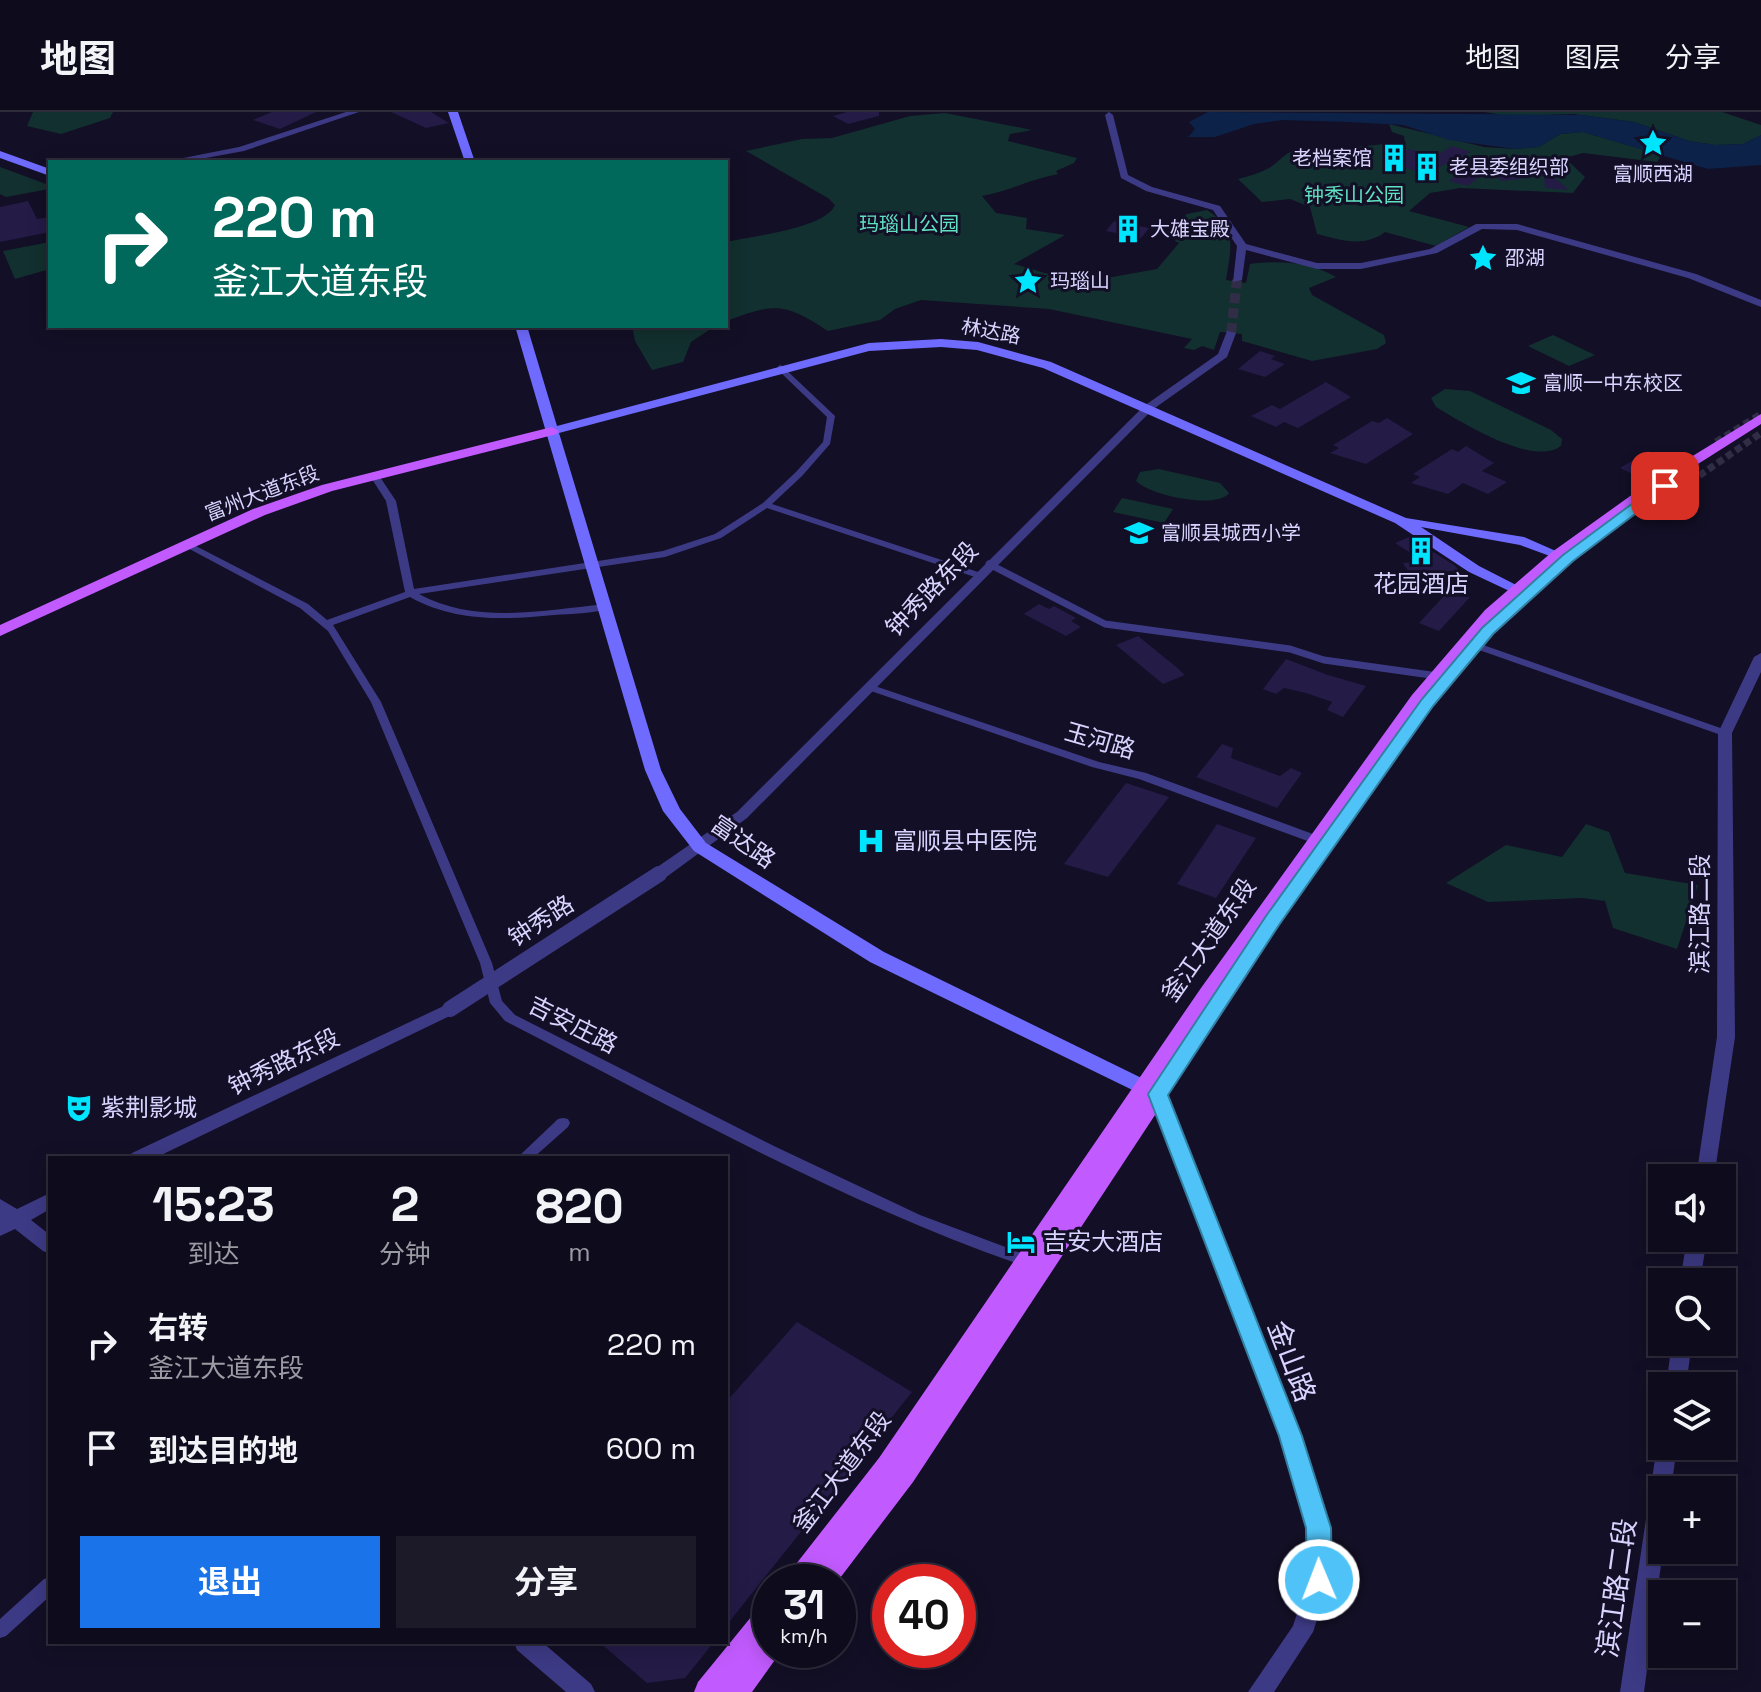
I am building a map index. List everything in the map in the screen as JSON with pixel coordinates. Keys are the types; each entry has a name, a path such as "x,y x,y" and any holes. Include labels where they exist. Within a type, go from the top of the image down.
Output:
{"main road":[{"path":"453,112 469,160"},
{"path":"0,156 48,174"},
{"name":"富达路","path":"522,328 653,770 672,811 700,847 877,957 1150,1091"},
{"name":"林达路","path":"552,431 869,347 941,343 978,346 1047,365 1400,520"},
{"name":"釜江大道东段","path":"834,1564 904,1474 1150,1091 1317,840 1438,676 1558,555 1652,487 1761,418"},
{"name":"釜江大道东段","path":"1521,592 1665,486 1761,425"},
{"name":"富州大道东段","path":"0,631 259,512 375,476 552,431"},
{"path":"1400,520 1524,541 1558,555"},
{"path":"1400,520 1474,569 1521,592"},
{"name":"釜江大道东段","path":"810,1564 888,1466 1027,1261 1471,644"},
{"path":"708,1692 752,1637"},
{"path":"734,1692 753,1668"}],"street":[{"path":"179,160 241,149 355,112"},
{"path":"1107,113 1124,176 1149,189 1217,208 1242,246 1298,262 1340,267 1408,259 1452,243 1480,226 1517,227 1555,235 1692,276 1761,304"},
{"path":"1237,280 1242,246"},
{"name":"钟秀路东段","path":"659,874 742,815 978,575 1148,408 1223,355 1231,333"},
{"path":"326,624 410,593 665,554 718,536 766,505 827,442 831,416 781,368"},
{"path":"375,476 391,501 410,593 438,609 475,614 606,607"},
{"path":"766,505 978,575"},
{"name":"吉安庄路","path":"187,545 304,606 326,624 376,702 486,963 496,1003 510,1018 814,1172 915,1219 1027,1261"},
{"path":"989,564 1105,624 1290,649 1324,660 1438,676"},
{"path":"1471,644 1725,733"},
{"name":"滨江路二段","path":"1707,1164 1726,1037 1725,733 1761,657"},
{"name":"玉河路","path":"869,687 1096,765 1142,776 1317,840"},
{"name":"钟秀路","path":"450,1009 659,874"},
{"name":"钟秀路东段","path":"142,1156 450,1009"},
{"name":"金山路","path":"1150,1091 1291,1436 1319,1528 1319,1580 1302,1632 1260,1692"},
{"path":"526,1156 563,1123"},
{"path":"5,1217 48,1201"},
{"path":"5,1217 48,1245"},
{"name":"滨江路二段","path":"1632,1692 1665,1460"},
{"path":"0,1630 48,1587"},
{"path":"527,1644 583,1692"}],"green space":[{"path":"33,112 113,112 110,118 61,134 27,126"},
{"path":"1485,112 1722,112 1761,125 1761,135 1743,144 1715,145 1689,141 1634,122 1573,114 1508,116"},
{"name":"玛瑙山公园","path":"945,113 1032,130 1010,134 1008,141 1077,158 1074,163 1056,171 1058,174 982,196 996,213 1027,218 1026,229 1065,235 1014,264 1065,279 1090,281 1157,269 1179,243 1175,241 1186,227 1177,225 1187,214 1207,210 1224,225 1230,240 1226,280 1246,283 1250,264 1283,262 1316,268 1336,277 1309,288 1312,295 1384,335 1386,343 1377,349 1312,361 1242,341 1242,334 1220,332 1214,350 1202,346 1194,350 1184,348 1192,339 1049,309 921,300 895,309 880,320 828,331 800,315 779,308 756,311 728,320 728,242 803,226 828,213 835,205 746,151 802,139 832,138 910,116"},
{"name":"钟秀山公园","path":"1389,124 1484,147 1515,149 1539,147 1560,134 1583,132 1662,155 1657,162 1583,153 1565,158 1585,177 1573,193 1460,188 1430,193 1409,211 1469,227 1436,246 1385,232 1360,241 1317,234 1310,207 1290,199 1262,202 1238,179 1265,170 1294,151 1405,142 1404,136 1392,132"},
{"path":"0,167 48,187 6,197 0,194"},
{"path":"48,242 48,270 15,279 3,251"},
{"path":"632,328 712,328 691,342 683,362 652,370 635,341"},
{"path":"1553,335 1595,355 1569,366 1528,346"},
{"path":"1445,389 1470,391 1551,430 1562,439 1561,446 1549,451 1533,451 1480,432 1436,407 1431,398"},
{"path":"1159,469 1220,483 1229,493 1211,500 1182,499 1154,491 1136,481 1140,472"},
{"path":"1122,498 1173,509 1164,523 1113,512"},
{"path":"1586,824 1609,832 1625,873 1698,885 1677,949 1613,928 1605,901 1582,898 1488,902 1446,883 1506,845 1562,857"}],"water":[{"name":"富顺西湖","path":"1208,112 1581,115 1634,122 1689,141 1715,145 1743,144 1761,135 1761,165 1708,169 1583,132 1560,134 1539,147 1515,149 1449,140 1403,125 1347,122 1282,120 1254,124 1215,137 1188,137 1195,129 1189,122"}],"building":[{"path":"272,112 316,112 280,129 253,120"},
{"path":"391,112 431,112 449,123 426,128"},
{"path":"847,112 879,112 879,116 848,124 833,116"},
{"path":"1452,146 1471,152 1424,174 1380,159 1410,149 1434,157"},
{"path":"1535,161 1569,190 1545,188 1544,176 1502,181 1488,170 1468,186 1449,181 1467,167"},
{"path":"28,201 37,219 48,217 48,232 0,242 0,207"},
{"name":"大雄宝殿","path":"1114,221 1149,228 1141,238 1106,231"},
{"path":"1260,351 1275,356 1271,359 1285,364 1265,377 1238,369"},
{"path":"1326,382 1351,397 1298,428 1284,422 1276,427 1251,416 1272,405 1280,409"},
{"path":"1387,418 1413,434 1366,464 1330,453 1339,448 1333,445 1372,421 1379,423"},
{"path":"1466,446 1494,463 1482,471 1507,482 1488,494 1463,483 1448,494 1411,483 1420,477 1413,474 1452,449 1458,452"},
{"path":"1648,451 1667,459 1639,477 1620,468"},
{"name":"花园酒店","path":"1409,537 1459,570 1411,576 1403,563 1423,561 1395,543"},
{"path":"1444,596 1470,597 1439,631 1419,623"},
{"path":"1039,604 1049,609 1054,606 1076,618 1071,621 1081,627 1066,636 1024,614"},
{"path":"1138,636 1185,675 1163,684 1116,645"},
{"path":"1286,659 1366,686 1343,717 1327,710 1332,702 1284,688 1276,694 1263,689"},
{"path":"1222,744 1233,748 1231,758 1280,776 1291,768 1302,773 1277,808 1196,777"},
{"path":"1126,783 1169,797 1108,877 1064,864"},
{"path":"1217,824 1256,838 1216,898 1177,884"},
{"path":"797,1322 912,1392 775,1564 752,1564 752,1593 728,1623 728,1400"},
{"path":"601,1644 712,1644 685,1678 647,1683"}],"tunnel":[{"path":"1231,333 1237,280"},
{"path":"1716,442 1761,414"},
{"path":"1624,502 1648,511 1761,433"}],"place":[{"name":"富顺西湖","path":"1653,143"},
{"name":"老档案馆","path":"1394,158"},
{"name":"老县委组织部","path":"1427,167"},
{"name":"大雄宝殿","path":"1128,229"},
{"name":"邵湖","path":"1483,258"},
{"name":"玛瑙山","path":"1028,281"},
{"name":"富顺一中东校区","path":"1521,383"},
{"name":"富顺县城西小学","path":"1139,533"},
{"name":"花园酒店","path":"1421,551"},
{"name":"富顺县中医院","path":"871,841"},
{"name":"紫荆影城","path":"79,1108"},
{"name":"吉安大酒店","path":"1021,1242"}],"route":[{"path":"1319,1580 1319,1528 1291,1436 1158,1094 1273,921 1428,702 1487,631 1525,593 1665,486"}]}
